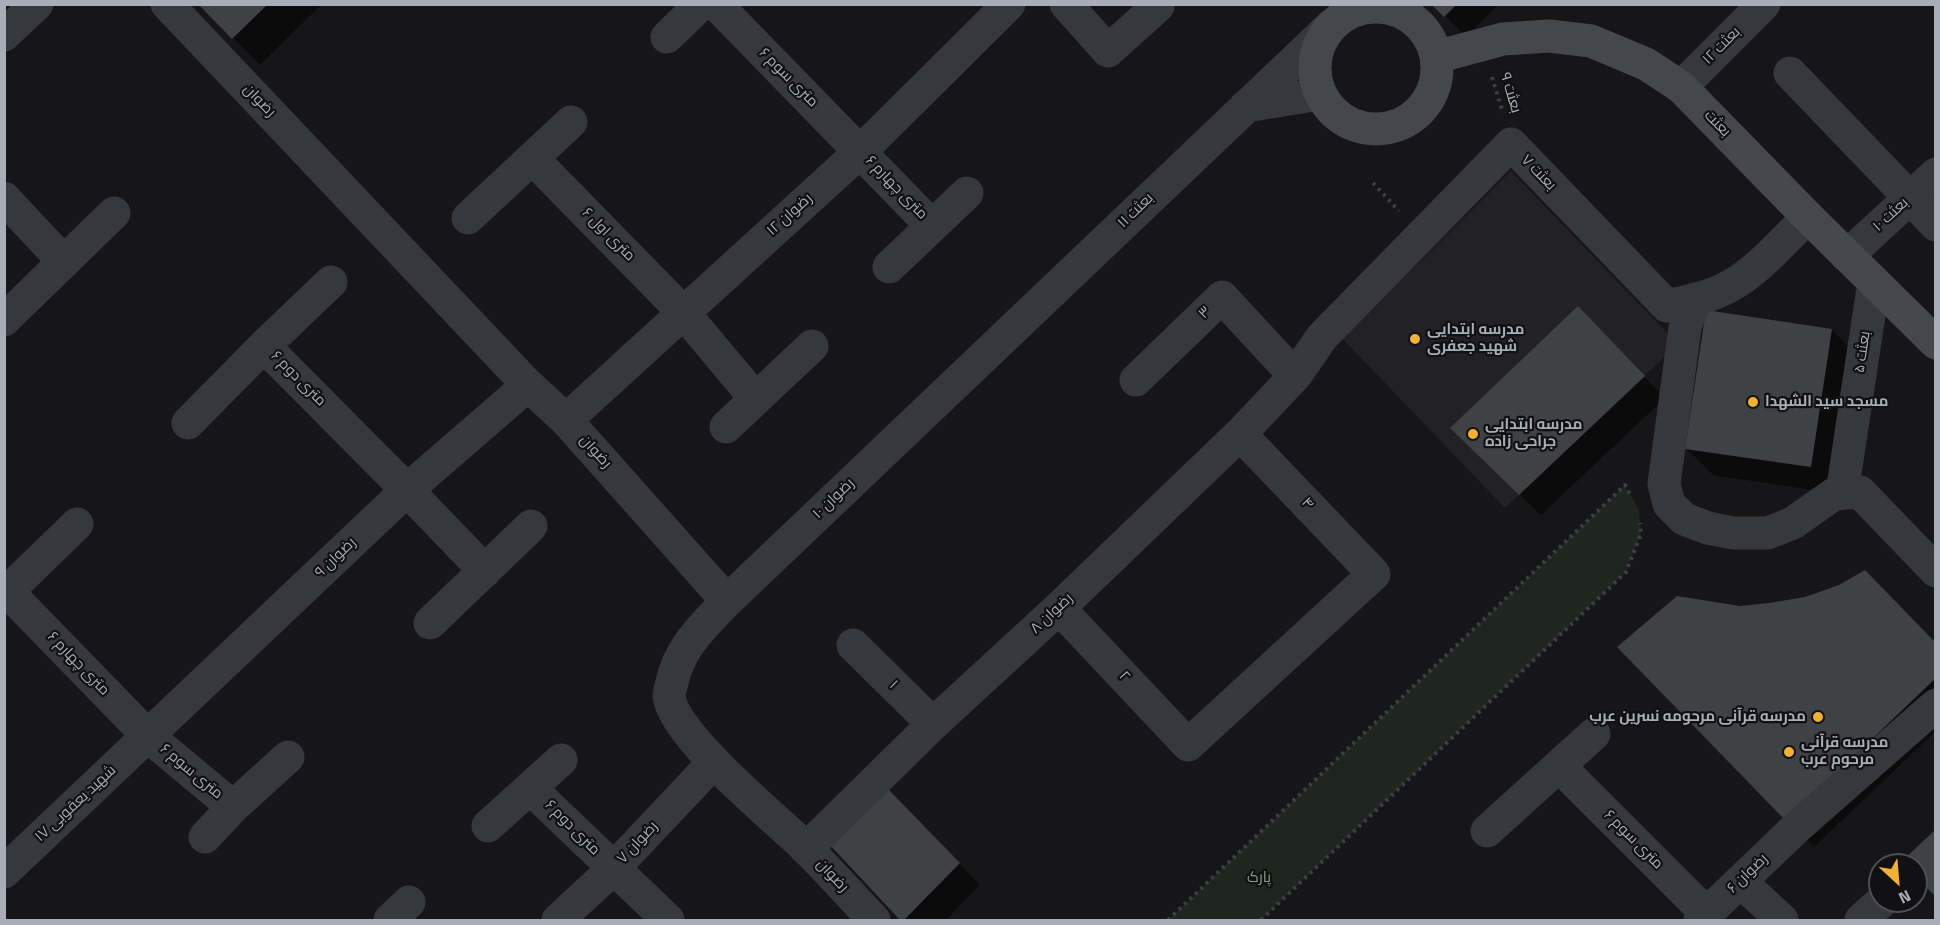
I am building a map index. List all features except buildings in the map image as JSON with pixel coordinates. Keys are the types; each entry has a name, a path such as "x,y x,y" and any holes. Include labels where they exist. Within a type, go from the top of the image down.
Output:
{"street":[{"path":"4,35 37,4"},
{"name":"رضوان","path":"167,4 528,385 566,420 727,601 698,631 682,654 673,676 669,696 676,716 714,762 806,849 874,921"},
{"path":"667,37 701,4"},
{"name":"۶ متری سوم","path":"716,4 861,151"},
{"name":"رضوان ۱۲","path":"566,420 861,151 1009,4"},
{"path":"1066,4 1108,51 1158,6"},
{"name":"بعثت ۱۲","path":"1681,87 1764,4"},
{"path":"1365,8 1398,9 1418,24 1430,39 1436,57 1437,76 1431,95 1420,111 1404,123 1385,129 1365,129 1347,122 1331,110 1320,94 1314,71 1318,47 1331,15 1347,14 1365,8"},
{"name":"بعثت ۱۱","path":"940,397 1246,106 1331,15"},
{"name":"بعثت","path":"1436,57 1503,39 1549,36 1591,41 1646,64 1681,87 1935,343"},
{"path":"1790,73 1935,225"},
{"path":"1246,106 1320,94"},
{"path":"468,219 571,122"},
{"name":"بعثت ۷","path":"1295,376 1322,337 1511,144 1667,306 1715,293 1732,285 1758,265 1808,217"},
{"name":"۶ متری چهارم","path":"861,151 932,226"},
{"name":"۶ متری اول","path":"532,159 683,312"},
{"name":"بعثت ۱۰","path":"1847,256 1935,174"},
{"path":"889,267 967,193"},
{"path":"4,198 64,262"},
{"path":"4,320 114,213"},
{"path":"264,346 331,282"},
{"name":"بعثت ۵","path":"1842,493 1874,282"},
{"name":"۳","path":"1136,380 1222,297 1295,376"},
{"path":"1695,298 1685,327 1664,484 1669,504 1684,519 1708,528 1733,534 1768,533 1793,522 1834,494 1860,492 1935,571"},
{"path":"683,312 755,398"},
{"name":"۶ متری دوم","path":"188,423 264,346 407,490"},
{"path":"726,427 812,346"},
{"name":"رضوان ۸","path":"806,849 933,724 1059,608 1240,434 1295,376"},
{"name":"رضوان ۹","path":"148,736 407,490 528,385"},
{"name":"رضوان ۱۰","path":"727,601 940,397"},
{"name":"۴","path":"1188,745 1374,574 1240,434"},
{"path":"407,490 485,571"},
{"path":"6,593 77,524"},
{"path":"430,623 531,526"},
{"name":"۶ متری چهارم","path":"6,593 148,736"},
{"name":"۲","path":"1059,608 1188,745"},
{"name":"۱","path":"853,645 933,724"},
{"name":"رضوان ۶","path":"1703,917 1797,827 1935,705"},
{"path":"1486,831 1560,767 1594,734"},
{"name":"۶ متری سوم","path":"148,736 233,807"},
{"name":"شهید یعقوبی ۱۷","path":"4,872 148,736"},
{"path":"205,837 233,807 288,757"},
{"path":"488,826 561,760"},
{"name":"رضوان ۷","path":"558,921 613,869 714,762"},
{"name":"۶ متری سوم","path":"1560,767 1703,917"},
{"name":"۶ متری دوم","path":"530,788 613,869"},
{"path":"613,869 668,921"},
{"path":"1740,881 1782,921"}],"path":[{"name":"بعثت ۹","path":"1483,45 1513,148"},
{"path":"1639,510 1664,484"},
{"path":"1168,921 1625,485 1639,510 1641,534 1626,572 1261,921"}],"shaded area":[{"path":"1511,171 1678,344 1505,508 1340,336 1425,257"}],"green space":[{"name":"پارک","path":"1625,485 1639,510 1641,534 1626,572 1261,920 1168,920"}],"place":[{"name":"مدرسه ابتدایی شهید جعفری","path":"1415,339"},
{"name":"مسجد سید الشهدا","path":"1753,402"},
{"name":"مدرسه ابتدایی جراحی زاده","path":"1473,434"},
{"name":"مدرسه قرآنی مرحومه نسرین عرب","path":"1818,717"},
{"name":"مدرسه قرآنی مرحوم عرب","path":"1789,752"}]}
